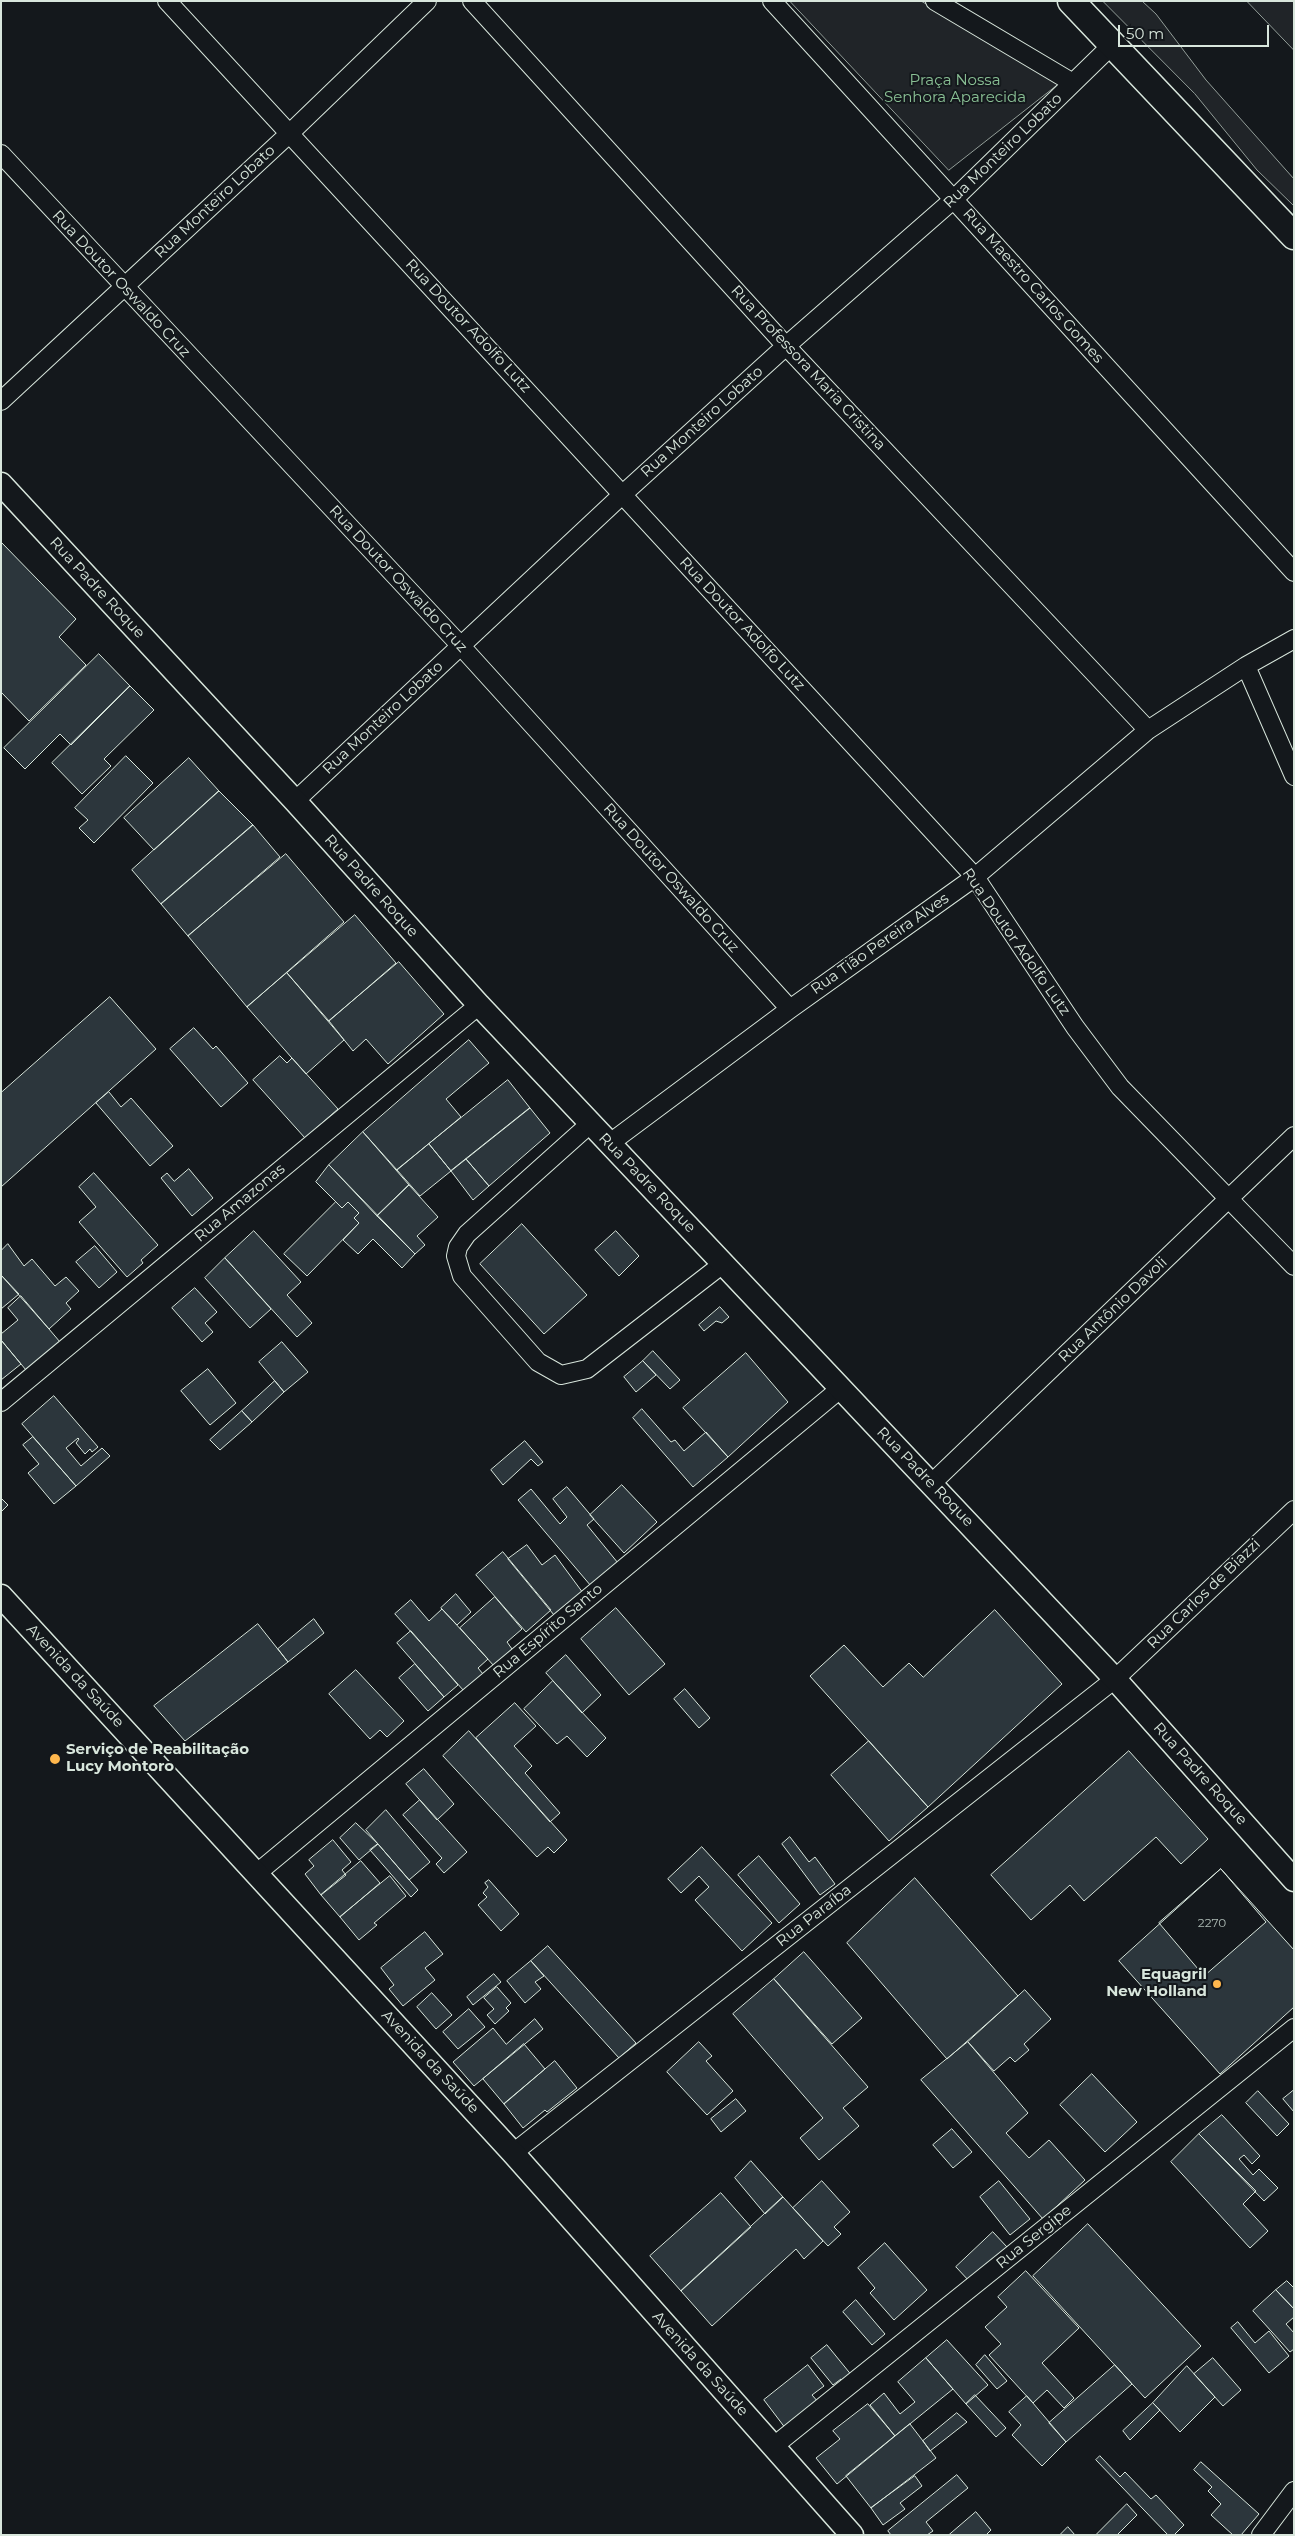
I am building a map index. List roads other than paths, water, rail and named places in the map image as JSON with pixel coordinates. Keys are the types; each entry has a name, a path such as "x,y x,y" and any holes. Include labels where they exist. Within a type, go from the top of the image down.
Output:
{"main road":[{"path":"1071,1 1294,236"}],"street":[{"name":"Rua Doutor Adolfo Lutz","path":"167,1 975,877 1075,1027 1120,1087 1294,1266"},
{"name":"Rua Monteiro Lobato","path":"1,401 290,133 427,1"},
{"name":"Rua Professora Maria Cristina","path":"472,1 786,346 1148,730"},
{"name":"Rua Maestro Carlos Gomes","path":"772,1 1294,572"},
{"path":"935,1 1073,83"},
{"name":"Rua Monteiro Lobato","path":"295,801 623,494 786,346 954,199 1112,45"},
{"name":"Rua Doutor Oswaldo Cruz","path":"1,154 123,287 460,645 790,1008"},
{"name":"Rua Padre Roque","path":"1,484 295,801 479,1005 1115,1679 1294,1880"},
{"name":"Rua Tião Pereira Alves","path":"610,1144 790,1008 975,877 1148,730 1246,666 1294,639"},
{"path":"1246,666 1294,776"},
{"name":"Rua Amazonas","path":"1,1402 479,1005"},
{"path":"591,1124 467,1234 458,1247 456,1256 462,1276 538,1362 561,1375 588,1369 724,1263"},
{"name":"Rua Antônio Davoli","path":"932,1483 1294,1136"},
{"name":"Rua Espírito Santo","path":"256,1874 840,1389"},
{"name":"Rua Carlos de Biazzi","path":"1115,1679 1294,1510"},
{"name":"Avenida da Saúde","path":"1,1596 513,2153 774,2446 849,2534"},
{"name":"Rua Paraíba","path":"513,2153 1115,1679"},
{"name":"Rua Sergipe","path":"774,2446 1294,2028"},
{"path":"1261,2535 1294,2491"}],"place":[{"name":"Serviço de Reabilitação Lucy Montoro","path":"55,1759"},
{"name":"Equagril New Holland","path":"1217,1984"}],"park label":[{"name":"Praça Nossa Senhora Aparecida","path":"955,90"}]}
